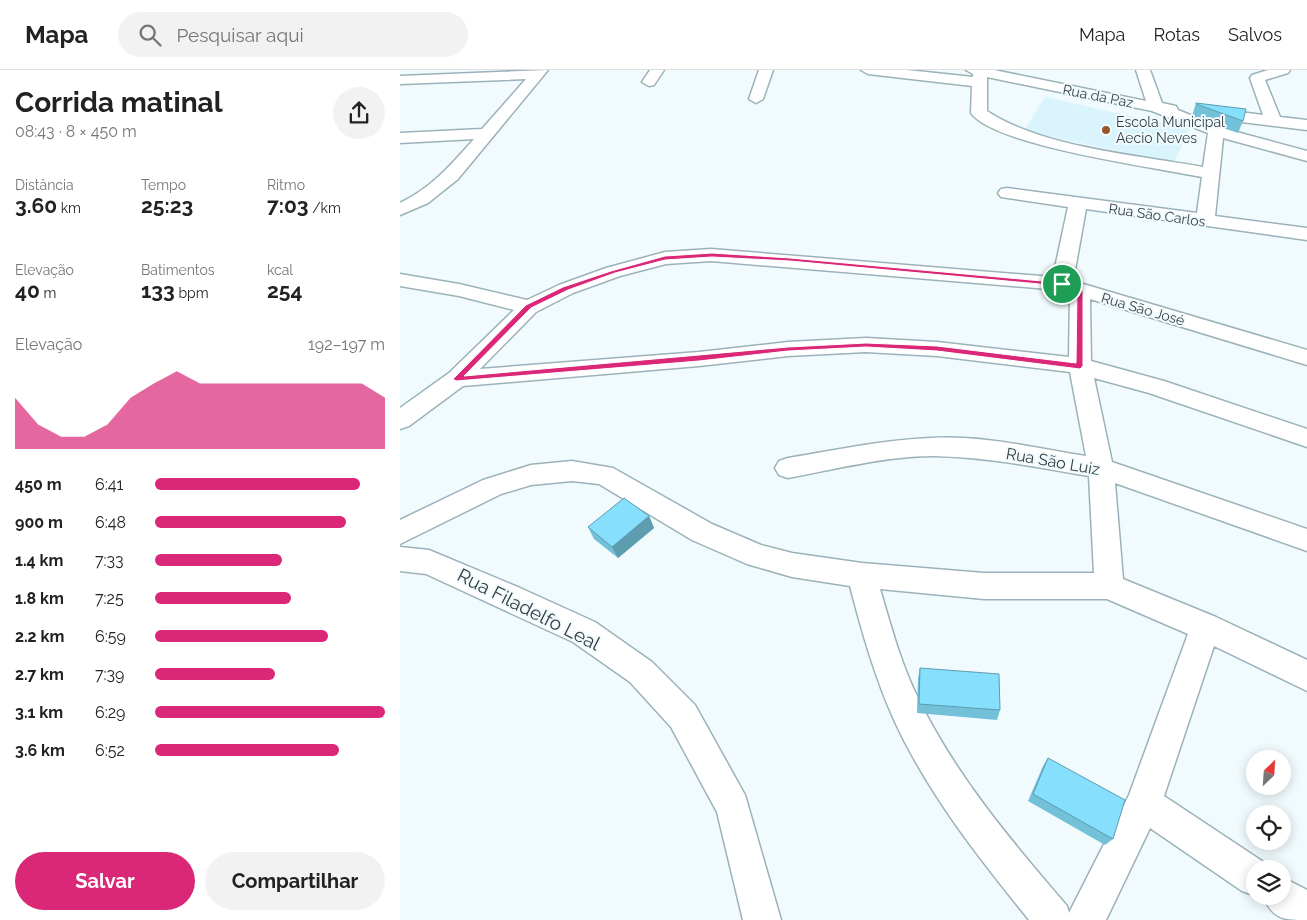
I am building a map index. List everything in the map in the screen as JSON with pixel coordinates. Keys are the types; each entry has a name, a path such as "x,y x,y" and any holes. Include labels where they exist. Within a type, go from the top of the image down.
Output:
{"street":[{"path":"756,99 766,70"},
{"name":"Rua da Paz","path":"868,70 978,74 1156,108 1216,131 1307,156"},
{"path":"1143,70 1156,108 1307,125"},
{"path":"1273,120 1254,74 1283,70"},
{"path":"400,80 539,72"},
{"path":"400,210 418,203 436,191 539,72"},
{"path":"978,74 979,113 992,122 1017,132 1061,144 1210,173"},
{"path":"1205,221 1216,131"},
{"path":"400,138 486,134"},
{"name":"Rua São Carlos","path":"1007,194 1307,234"},
{"path":"1078,203 1071,288 1080,366 1101,468 1110,586"},
{"name":"Rua São José","path":"400,420 456,379 529,306 566,289 613,272 665,258 712,255 790,260 1071,288 1264,343 1307,358"},
{"path":"400,280 459,290 529,306"},
{"path":"456,379 699,359 788,349 866,345 937,349 1080,366 1156,387 1307,438"},
{"name":"Rua São Luiz","path":"788,468 884,451 933,447 988,450 1101,468 1307,540"},
{"path":"400,533 492,486 531,475 572,471 604,475 702,532 756,556 792,565 862,575 984,586 1110,586 1205,626 1307,676"},
{"name":"Rua Filadelfo Leal","path":"400,559 429,562 510,597 584,632 641,672 683,716 733,807 762,920"},
{"path":"862,575 889,666 916,728 970,817 1052,920"},
{"path":"1086,920 1144,803 1205,626"},
{"path":"1144,803 1246,872"},
{"path":"1291,902 1307,913"}],"shaded area":[{"name":"Escola Municipal Aecio Neves","path":"1045,97 1189,129 1174,163 1024,131"}],"building":[{"path":"1196,103 1246,109 1243,121"},
{"path":"624,498 649,516 612,547 588,527"},
{"path":"920,668 999,674 1000,710 919,704"},
{"path":"1048,758 1125,800 1113,839 1033,794"}],"place":[{"name":"Escola Municipal Aecio Neves","path":"1106,130"}],"route":[{"path":"712,255 790,260 1062,284 1080,291 1080,366 937,349 866,345 788,349 699,359 456,379 529,306 566,289 613,272 665,258 712,255"}]}
